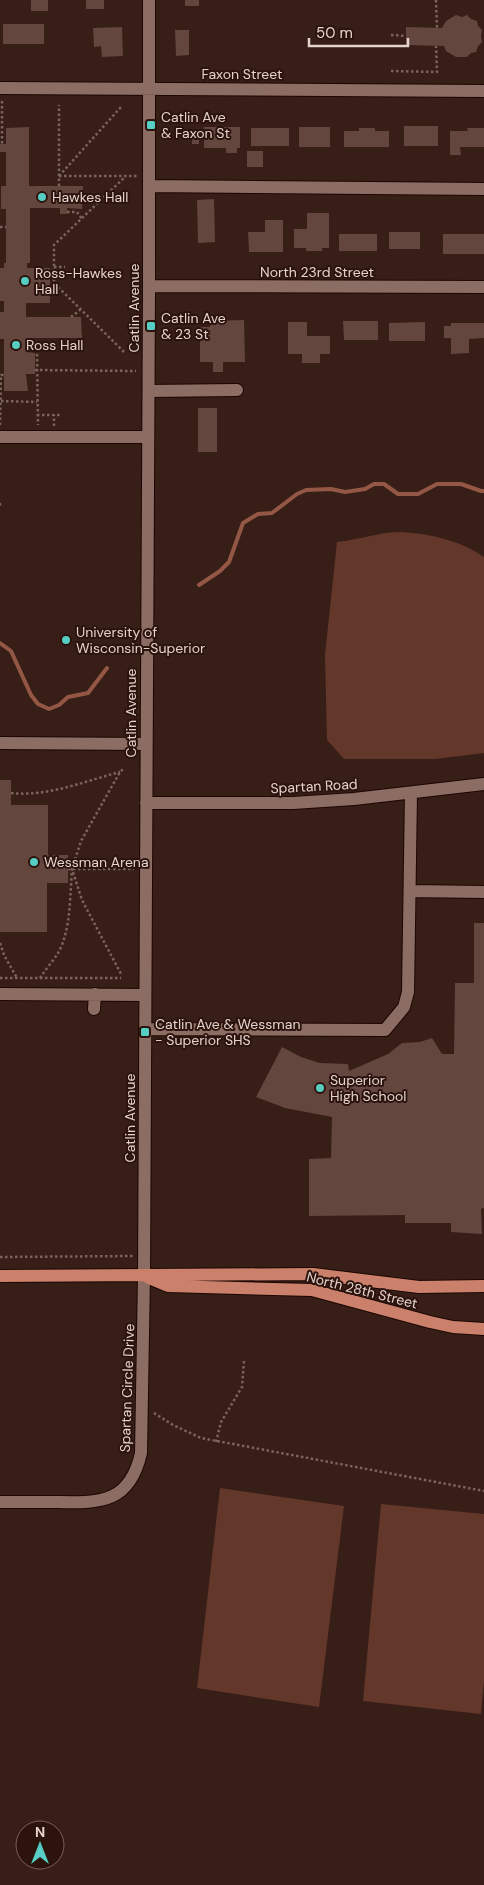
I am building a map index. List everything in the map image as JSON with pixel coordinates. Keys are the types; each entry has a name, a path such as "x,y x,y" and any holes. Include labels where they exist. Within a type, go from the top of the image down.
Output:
{"main road":[{"name":"North 28th Street","path":"0,1276 313,1274 419,1287 484,1286"},
{"name":"North 28th Street","path":"144,1276 168,1286 312,1290 430,1322 484,1329"}],"street":[{"name":"Catlin Avenue","path":"144,1276 149,390 149,0"},
{"name":"Faxon Street","path":"0,88 484,91"},
{"path":"149,181 484,189"},
{"name":"North 23rd Street","path":"149,286 484,287"},
{"path":"149,390 237,390"},
{"path":"0,437 148,437"},
{"path":"0,743 146,744"},
{"name":"Spartan Road","path":"146,803 294,803 484,784"},
{"path":"145,1029 386,1030 402,1010 408,997 411,792"},
{"path":"410,891 484,892"},
{"path":"0,994 145,995"},
{"path":"94,1009 95,994"},
{"name":"Spartan Circle Drive","path":"0,1502 84,1502 103,1500 118,1494 132,1478 139,1461 142,1442 144,1276"}],"path":[{"path":"436,0 437,28"},
{"path":"391,35 406,36"},
{"path":"391,71 437,72 436,46"},
{"path":"2,105 2,144"},
{"path":"59,105 59,186"},
{"path":"59,176 121,107"},
{"path":"59,176 126,176 149,181"},
{"path":"124,352 54,283 52,276 54,245 126,176"},
{"path":"67,212 77,212 82,218"},
{"path":"0,227 6,227"},
{"path":"54,267 65,267"},
{"path":"71,317 80,310"},
{"path":"37,354 38,437"},
{"path":"36,370 149,371"},
{"path":"0,418 1,375 4,375"},
{"path":"0,401 37,402"},
{"path":"37,415 60,415"},
{"path":"12,793 24,794 55,790 121,770 81,841 70,869 70,914 59,952 40,978"},
{"path":"70,869 146,868"},
{"path":"70,869 82,900 121,974"},
{"path":"0,943 4,955 17,978 17,994"},
{"path":"0,978 121,978"},
{"path":"0,1257 144,1256"},
{"path":"216,1442 221,1422 242,1387 244,1360"},
{"path":"142,1405 173,1425 201,1438 216,1442 484,1492"}],"shaded area":[{"path":"401,532 423,534 455,542 484,557 484,753 435,759 344,759 327,740 325,655 337,542"},
{"path":"220,1488 344,1506 319,1707 197,1688"},
{"path":"381,1504 484,1514 484,1680 481,1714 363,1701"}],"building":[{"path":"31,0 48,0 48,11 31,11"},
{"path":"86,0 104,0 104,9 86,9"},
{"path":"185,0 199,0 199,6 185,6"},
{"path":"456,15 462,17 467,15 477,21 478,26 482,30 482,42 476,52 471,53 467,57 456,57 446,51 444,46 406,45 406,27 442,28 446,21"},
{"path":"3,24 44,24 44,44 3,44"},
{"path":"122,27 123,56 102,57 101,46 94,47 93,28"},
{"path":"175,30 189,30 189,55 176,56"},
{"path":"404,126 438,126 438,146 404,146"},
{"path":"29,127 29,186 83,186 82,209 67,208 67,214 60,214 60,208 30,208 30,263 27,263 27,268 50,268 50,303 26,303 26,317 81,317 82,338 27,338 27,352 35,353 35,374 26,374 28,391 4,391 4,339 0,339 0,312 4,312 4,301 0,301 0,268 4,268 4,263 6,263 6,209 1,209 1,186 6,186 6,152 0,152 0,144 6,144 6,128"},
{"path":"204,127 240,127 240,148 237,148 237,153 226,153 226,148 204,148"},
{"path":"299,127 330,127 330,147 299,147"},
{"path":"251,128 289,128 289,146 251,146"},
{"path":"359,128 375,128 375,131 389,131 389,147 344,147 344,131 359,131"},
{"path":"467,128 484,128 484,147 460,147 461,155 450,155 450,131 468,131"},
{"path":"192,134 199,134 199,144 192,144"},
{"path":"247,151 263,151 263,167 247,167"},
{"path":"214,199 215,242 198,243 197,200"},
{"path":"307,213 329,213 329,248 322,248 322,251 306,251 306,248 294,248 294,229 307,229"},
{"path":"265,220 283,220 283,252 249,252 248,232 265,232"},
{"path":"389,232 420,232 420,249 389,249"},
{"path":"339,234 377,234 377,251 339,251"},
{"path":"443,234 484,234 484,254 443,254"},
{"path":"244,320 245,362 223,362 223,372 213,372 213,362 200,362 200,327 210,327 210,321"},
{"path":"343,321 378,321 378,340 344,340"},
{"path":"288,322 307,322 307,336 330,336 330,354 320,354 320,363 302,363 302,354 288,354"},
{"path":"425,322 425,341 389,341 389,323"},
{"path":"451,323 484,323 484,338 469,339 469,353 451,354 451,338 444,338 444,326 451,326"},
{"path":"198,408 217,408 217,452 198,452"},
{"name":"Wessman Arena","path":"0,780 11,780 11,805 48,805 48,855 68,855 68,883 47,883 47,932 0,932"},
{"path":"474,923 484,923 484,1208 481,1209 482,1234 451,1232 451,1223 405,1223 405,1215 309,1216 309,1159 331,1158 332,1117 285,1108 256,1097 282,1047 301,1057 320,1063 348,1064 349,1071 388,1054 402,1043 420,1042 432,1038 442,1054 454,1054 455,983 474,983"}],"waterway":[{"path":"199,585 220,571 229,562 243,523 258,514 272,513 297,494 306,490 331,489 345,492 365,489 374,484 384,484 398,494 418,494 437,484 461,484 484,491"},
{"path":"0,643 11,651 31,695 38,704 49,709 59,705 68,697 88,693 107,668"}],"place":[{"name":"Catlin Ave & Faxon St","path":"151,125"},
{"name":"Hawkes Hall","path":"42,197"},
{"name":"Ross-Hawkes Hall","path":"25,281"},
{"name":"Catlin Ave & 23 St","path":"151,326"},
{"name":"Ross Hall","path":"16,345"},
{"name":"University of Wisconsin-Superior","path":"66,640"},
{"name":"Wessman Arena","path":"34,862"},
{"name":"Catlin Ave & Wessman - Superior SHS","path":"145,1032"},
{"name":"Superior High School","path":"320,1088"}]}
